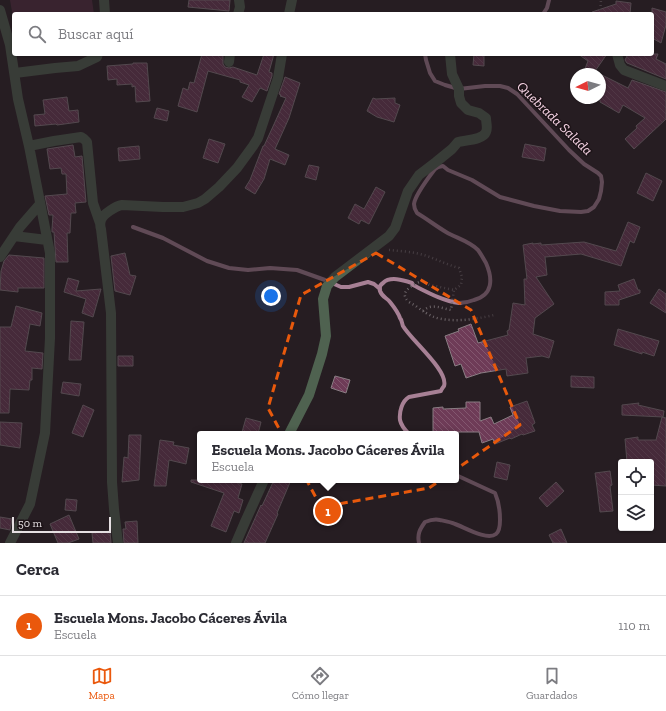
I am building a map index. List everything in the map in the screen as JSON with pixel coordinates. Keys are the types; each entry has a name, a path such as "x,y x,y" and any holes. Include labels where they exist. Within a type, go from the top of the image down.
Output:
{"street":[{"path":"104,0 105,12"},
{"path":"239,0 240,7 239,12"},
{"path":"289,12 292,0"},
{"path":"0,10 10,45 18,99 50,254 50,338 45,433 30,504 10,543"},
{"path":"15,73 78,66 97,56"},
{"path":"100,222 103,216 116,206 183,207 198,203 219,187 237,168 258,138 278,78 282,56"},
{"path":"291,431 309,395 322,354 326,336 323,299 328,286 335,278 389,236 395,228 408,191 419,175 452,149 458,142 483,137 486,133 486,118 479,113 468,110 461,103 459,89 452,74 450,56"},
{"path":"618,56 620,65 624,70 666,86"},
{"path":"28,146 81,138 87,142 93,203 100,222 111,313 112,482 118,543"},
{"path":"0,257 3,247 40,204"},
{"path":"14,236 47,240"},
{"path":"236,543 263,483"}],"path":[{"path":"600,12 601,0"},
{"path":"385,250 426,256 459,268 462,277 461,285 454,290 451,310 436,306 426,308 423,311"},
{"path":"454,290 430,285 422,281 408,288 406,298 409,302 433,317 451,320 464,320 494,315"}],"highlighted area":[{"path":"376,253 471,310 520,425 429,488 321,507 268,408 301,295"}],"shaded area":[{"path":"10,0 92,0 94,12 12,12"}],"building":[{"path":"189,0 230,0 229,11 188,7"},
{"path":"616,1 631,3 630,12 592,12 616,4"},
{"path":"652,8 666,12 666,25 661,43 654,39 654,12 652,12"},
{"path":"654,54 658,54 656,59 666,64 666,79 627,63 625,60 627,56 654,56"},
{"path":"201,56 223,56 223,64 225,67 233,67 257,75 263,56 273,56 269,72 272,73 272,76 267,91 260,88 252,102 242,97 249,85 240,82 240,80 208,71 197,112 178,106 183,88 188,90 190,82 194,83"},
{"path":"474,56 484,56 484,66 473,65"},
{"path":"581,56 606,56 597,68 585,68 588,61"},
{"path":"147,63 150,101 136,102 135,86 132,87 132,84 117,85 117,79 108,80 107,66"},
{"path":"285,77 300,83 289,118 275,149 289,155 285,165 270,159 264,179 255,194 245,188 250,180 263,146 286,98 280,96 281,95 279,94"},
{"path":"606,77 628,88 632,80 666,92 666,119 634,149 625,139 645,118 623,105 619,113 603,104 606,104"},
{"path":"67,97 69,111 78,110 79,122 35,126 34,115 45,114 43,100"},
{"path":"373,98 395,98 395,103 400,105 394,122 377,117 367,111"},
{"path":"157,108 169,111 167,121 154,118"},
{"path":"209,139 225,144 218,163 203,158"},
{"path":"525,144 546,148 544,161 522,157"},
{"path":"73,145 75,157 82,156 86,202 75,203 76,213 71,213 70,233 67,233 68,262 56,262 54,232 52,232 53,215 49,215 45,196 67,194 66,174 62,174 61,168 50,169 47,149"},
{"path":"139,146 140,159 119,161 118,148"},
{"path":"309,165 319,167 316,180 305,177"},
{"path":"646,173 662,181 653,201 637,193"},
{"path":"376,187 385,192 369,224 361,220 359,224 348,218 355,204 364,209"},
{"path":"628,222 640,227 634,243 630,241 621,266 581,254 545,257 547,275 536,277 554,304 535,318 533,334 554,341 549,358 542,356 526,358 528,373 507,376 506,369 481,373 466,378 461,364 455,366 445,336 459,331 458,329 471,324 478,343 508,335 507,331 509,330 513,303 525,305 524,279 527,279 523,245 533,243 541,243 541,245 584,242 616,251"},
{"path":"125,253 130,275 136,276 130,295 115,291 111,256"},
{"path":"9,255 44,258 44,288 18,288 18,292 0,290 1,271 4,261"},
{"path":"68,278 79,281 76,291 101,289 93,317 82,313 86,299 64,292"},
{"path":"634,279 640,293 619,300 619,305 605,305 605,292 620,291 618,285"},
{"path":"659,289 666,294 666,313 650,303"},
{"path":"16,306 42,313 40,326 30,324 25,351 43,353 42,369 32,368 32,380 30,380 29,390 10,389 9,413 0,413 0,327 11,327"},
{"path":"71,321 84,322 81,360 69,360"},
{"path":"618,329 659,341 654,356 642,352 642,354 614,345"},
{"path":"118,356 133,356 133,366 118,366"},
{"path":"335,376 350,380 346,393 331,388"},
{"path":"571,376 594,377 594,388 571,387"},
{"path":"63,382 81,384 79,396 61,393"},
{"path":"527,401 535,423 532,425 535,431 495,444 493,439 482,443 479,432 433,431 433,408 466,408 466,402 480,402 480,421 491,417 494,424 513,415 510,407"},
{"path":"639,403 638,405 664,411 663,417 622,415 622,405"},
{"path":"83,405 94,410 83,437 72,433"},
{"path":"662,417 666,418 666,486 654,485 654,459 627,459 625,439 638,437 638,440 656,440"},
{"path":"246,418 261,422 259,431 242,431"},
{"path":"0,422 22,423 20,448 0,445"},
{"path":"129,435 141,435 139,480 122,482 124,457 128,458"},
{"path":"160,440 174,442 173,445 189,448 186,464 169,460 166,486 154,486"},
{"path":"497,462 510,465 507,480 494,477"},
{"path":"610,471 613,511 600,512 595,473"},
{"path":"191,480 197,480 197,483 242,484 238,498 243,500 239,513 234,511 226,532 211,526 224,493 191,482"},
{"path":"556,482 564,491 547,507 539,498"},
{"path":"273,483 290,483 265,543 244,543 261,505 262,506"},
{"path":"66,499 77,500 76,511 65,510"},
{"path":"69,515 79,539 68,543 58,543 50,524"},
{"path":"0,517 12,519 10,530 0,528"},
{"path":"137,521 138,543 124,543 123,529 126,529 125,522"},
{"path":"561,529 567,543 553,543 549,535"},
{"path":"110,531 111,543 93,543 92,533"}],"waterway":[{"name":"Quebrada Salada","path":"544,12 549,0"},
{"name":"Quebrada Salada","path":"406,431 400,420 400,414 404,401 409,397 441,391 444,386 444,380 441,372 435,364 407,332 396,310 381,293 380,286 389,280 401,280 412,283 413,285 441,298 461,303 480,298 485,294 490,286 490,275 486,263 478,250 471,244 442,230 417,213 415,210 415,200 435,169 443,166 448,170 472,180 500,197 560,211 581,212 588,211 594,207 599,199 602,182 601,176 584,164 569,150 517,94 508,88 500,86 459,89 435,81 430,73 425,56"},
{"path":"133,227 163,238 207,261 229,268 248,270 270,268 297,270 341,287 349,287 368,282 374,284 380,289"},
{"name":"Quebrada Salada","path":"419,543 419,532 425,522 433,520 450,522 481,535 492,536 498,531 500,525 500,513 495,493 459,476"}],"place":[{"name":"Escuela Mons. Jacobo Cáceres Ávila","path":"328,511"}]}
